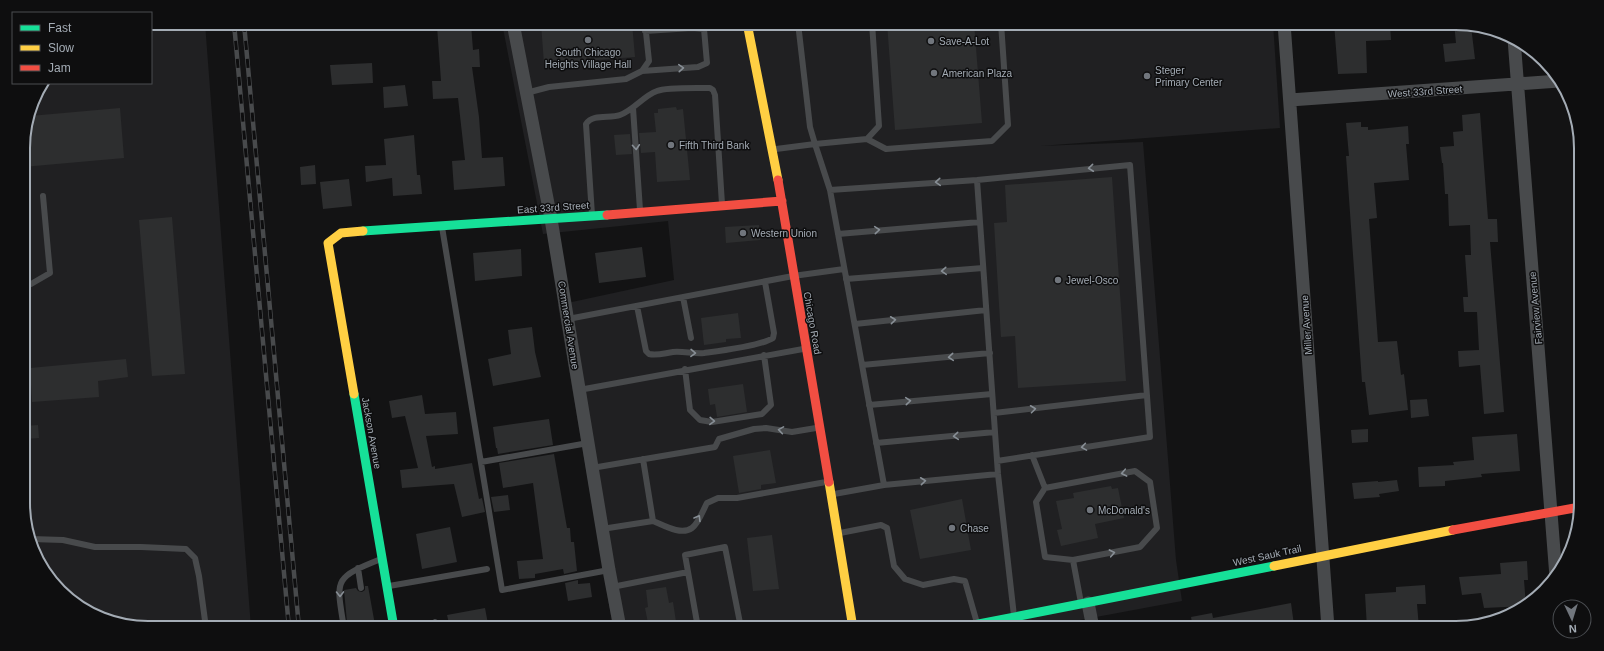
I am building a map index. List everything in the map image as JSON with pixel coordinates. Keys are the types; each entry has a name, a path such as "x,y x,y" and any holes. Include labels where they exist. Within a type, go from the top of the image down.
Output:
{"main road":[{"name":"Chicago Road","path":"748,30 782,201 793,276 852,621"},
{"name":"East 33rd Street","path":"328,243 341,233 349,232 551,219 782,201"},
{"name":"Jackson Avenue","path":"328,243 393,621"},
{"name":"West Sauk Trail","path":"993,621 1085,604 1322,555 1574,508"}],"street":[{"name":"Commercial Avenue","path":"513,30 551,219 619,621"},
{"name":"Miller Avenue","path":"1285,30 1327,621"},
{"name":"Fairview Avenue","path":"1515,46 1555,567"},
{"name":"West 33rd Street","path":"1290,100 1553,81"},
{"path":"1085,604 1091,621"}],"lane":[{"path":"642,71 649,61 646,31 661,30"},
{"path":"526,94 549,87 626,79 642,71 698,67 707,63 704,30"},
{"path":"799,30 810,127 830,190 884,485"},
{"path":"868,139 879,126 872,30"},
{"path":"771,149 868,139 886,149 992,141 1008,125 1001,30"},
{"path":"592,216 586,124 588,121 596,118 620,115 658,91 710,88 713,90 715,95 722,206"},
{"path":"633,108 641,212"},
{"path":"830,190 977,180 1130,165 1150,437 997,461"},
{"path":"977,180 998,474 1014,617"},
{"path":"30,284 50,273 43,196"},
{"path":"838,234 980,222"},
{"path":"442,226 502,590 609,570"},
{"path":"846,279 983,268"},
{"path":"568,319 793,276 844,269"},
{"path":"637,306 646,351 649,354 654,355 674,352 703,353 768,341 773,338 774,333 765,282"},
{"path":"682,298 690,338"},
{"path":"855,324 986,310"},
{"path":"579,390 685,369 806,348"},
{"path":"862,365 990,353"},
{"path":"685,369 690,410 700,420 712,422 762,414 771,405 764,355"},
{"path":"869,405 992,394"},
{"path":"994,413 1147,395"},
{"path":"592,468 715,447 719,439 754,429 766,428 792,432 819,427"},
{"path":"876,444 995,432"},
{"path":"481,462 588,443"},
{"path":"1032,455 1045,488"},
{"path":"643,459 653,521"},
{"path":"1135,471 1150,482 1157,528 1140,547 1073,560 1045,557 1036,502 1045,488 1135,471"},
{"path":"831,494 884,485 998,474"},
{"path":"602,529 653,521 677,530 686,530 692,528 698,521 707,503 718,498 744,497 829,482"},
{"path":"837,534 881,525 887,528 894,566 905,579 923,585 954,579 965,581 977,621"},
{"path":"36,539 63,540 95,547 186,549 195,558 205,621"},
{"path":"697,621 685,555 725,547 740,621"},
{"path":"343,621 338,592 343,577 358,568 382,558"},
{"path":"1073,560 1085,604"},
{"path":"358,568 361,588"},
{"path":"387,586 487,569"},
{"path":"612,587 688,572"}],"shaded area":[{"path":"152,30 206,30 250,621 140,621 110,615 96,609 70,592 59,581 42,555 32,526 30,511 30,140 32,125 39,103 49,84 152,84"},
{"path":"503,30 1273,30 1280,128 1040,146 1143,142 1176,560 1182,601 1075,621 612,621 558,305 674,280 668,221 543,234"}],"building":[{"path":"437,30 471,30 473,50 479,49 480,67 472,67 479,117 482,158 503,157 505,186 454,190 452,161 465,160 458,98 433,99 432,81 441,81"},
{"name":"South Chicago Heights Village Hall","path":"542,30 633,30 635,57 544,64"},
{"name":"American Plaza","path":"888,30 975,30 982,123 895,130"},
{"path":"1335,30 1390,30 1391,40 1366,41 1367,73 1338,74"},
{"path":"1455,30 1472,31 1475,59 1445,62 1443,44 1456,43"},
{"path":"372,63 373,83 332,85 330,65"},
{"path":"405,85 408,106 384,108 383,87"},
{"name":"Fifth Third Bank","path":"676,107 677,110 683,109 690,180 657,182 655,152 641,153 639,133 656,132 654,113 658,113 658,109"},
{"path":"120,108 124,158 30,166 30,140 35,116"},
{"path":"1480,113 1488,219 1497,219 1498,242 1490,242 1504,412 1484,414 1480,365 1459,367 1458,351 1479,350 1477,312 1464,312 1463,297 1468,297 1465,255 1471,255 1470,225 1449,226 1448,194 1445,194 1443,163 1440,147 1454,146 1453,132 1463,131 1462,115"},
{"path":"1361,122 1361,127 1368,127 1368,130 1408,126 1409,144 1406,144 1409,180 1374,183 1377,218 1369,219 1378,342 1397,341 1401,375 1404,374 1408,410 1369,415 1365,382 1362,382 1346,156 1349,156 1346,123"},
{"path":"630,134 632,154 616,155 614,135"},
{"path":"414,135 417,175 420,175 422,194 393,196 392,178 366,182 365,166 386,165 384,139"},
{"path":"315,165 316,184 301,185 300,167"},
{"name":"Jewel-Osco","path":"1112,177 1126,381 1018,388 1015,336 1001,337 994,223 1007,222 1005,185"},
{"path":"349,179 352,206 323,209 320,182"},
{"path":"172,217 185,374 152,376 139,220"},
{"name":"Western Union","path":"759,225 760,240 726,243 725,227"},
{"path":"642,247 646,277 599,283 595,253"},
{"path":"521,249 522,276 475,281 473,253"},
{"path":"738,313 741,338 726,339 726,342 704,345 701,318"},
{"path":"532,327 535,352 541,377 493,386 488,359 511,354 508,330"},
{"path":"126,359 128,377 98,381 99,397 32,402 30,368"},
{"path":"743,384 747,412 717,417 715,404 710,405 708,389"},
{"path":"422,395 425,414 456,412 458,434 426,436 432,467 435,466 435,469 472,463 479,499 482,498 485,512 462,517 454,484 402,488 400,470 418,468 405,416 392,418 389,401"},
{"path":"1427,399 1429,416 1411,418 1410,400"},
{"path":"549,419 553,445 498,454 493,427"},
{"path":"38,425 39,438 30,439 30,426"},
{"path":"1368,429 1368,442 1352,443 1351,430"},
{"path":"1517,434 1520,471 1481,474 1482,477 1445,481 1445,486 1419,487 1418,467 1454,465 1453,462 1474,460 1472,437"},
{"path":"770,450 776,483 761,485 761,489 739,493 733,456"},
{"path":"554,454 567,528 570,528 571,542 574,542 577,571 564,574 563,569 535,574 535,578 519,579 517,561 543,559 533,483 503,488 499,463"},
{"path":"1397,480 1399,491 1379,494 1380,497 1354,499 1352,483"},
{"name":"McDonald's","path":"1111,486 1112,489 1118,488 1124,518 1095,524 1098,538 1061,546 1057,530 1062,529 1056,501 1074,498 1073,493"},
{"path":"508,495 510,510 494,512 491,497"},
{"path":"962,499 971,550 920,559 910,510"},
{"path":"450,527 457,562 422,569 416,534"},
{"path":"772,535 779,589 753,591 747,538"},
{"path":"1527,561 1528,580 1524,580 1525,598 1512,607 1484,608 1481,593 1462,595 1459,577 1501,574 1500,563"},
{"path":"578,580 578,584 590,583 592,597 568,601 565,583"},
{"path":"1425,585 1426,604 1417,604 1418,621 1367,621 1365,594 1396,592 1396,587"},
{"path":"365,586 368,586 374,621 347,621 344,590 356,588 358,591 362,592 365,590"},
{"path":"666,587 669,603 673,602 676,621 648,621 645,608 648,607 646,590"},
{"path":"1291,603 1293,621 1192,621 1191,617 1212,613 1213,618"},
{"path":"485,608 487,621 448,621 447,615"}],"railway":[{"path":"235,30 288,621"},
{"path":"245,30 298,621"}],"traffic: fast":[{"path":"363,231 607,215"},
{"path":"354,394 393,621"},
{"path":"994,621 1274,566"}],"traffic: slow":[{"path":"748,30 778,180"},
{"path":"354,394 328,243 341,233 363,231"},
{"path":"829,482 852,621"},
{"path":"1274,566 1453,530"}],"traffic: jam":[{"path":"778,180 829,482"},
{"path":"607,215 782,201"},
{"path":"1453,530 1574,508"}],"place":[{"name":"South Chicago Heights Village Hall","path":"588,40"},
{"name":"Save-A-Lot","path":"931,41"},
{"name":"American Plaza","path":"934,73"},
{"name":"Steger Primary Center","path":"1147,76"},
{"name":"Fifth Third Bank","path":"671,145"},
{"name":"Western Union","path":"743,233"},
{"name":"Jewel-Osco","path":"1058,280"},
{"name":"McDonald's","path":"1090,510"},
{"name":"Chase","path":"952,528"}]}
